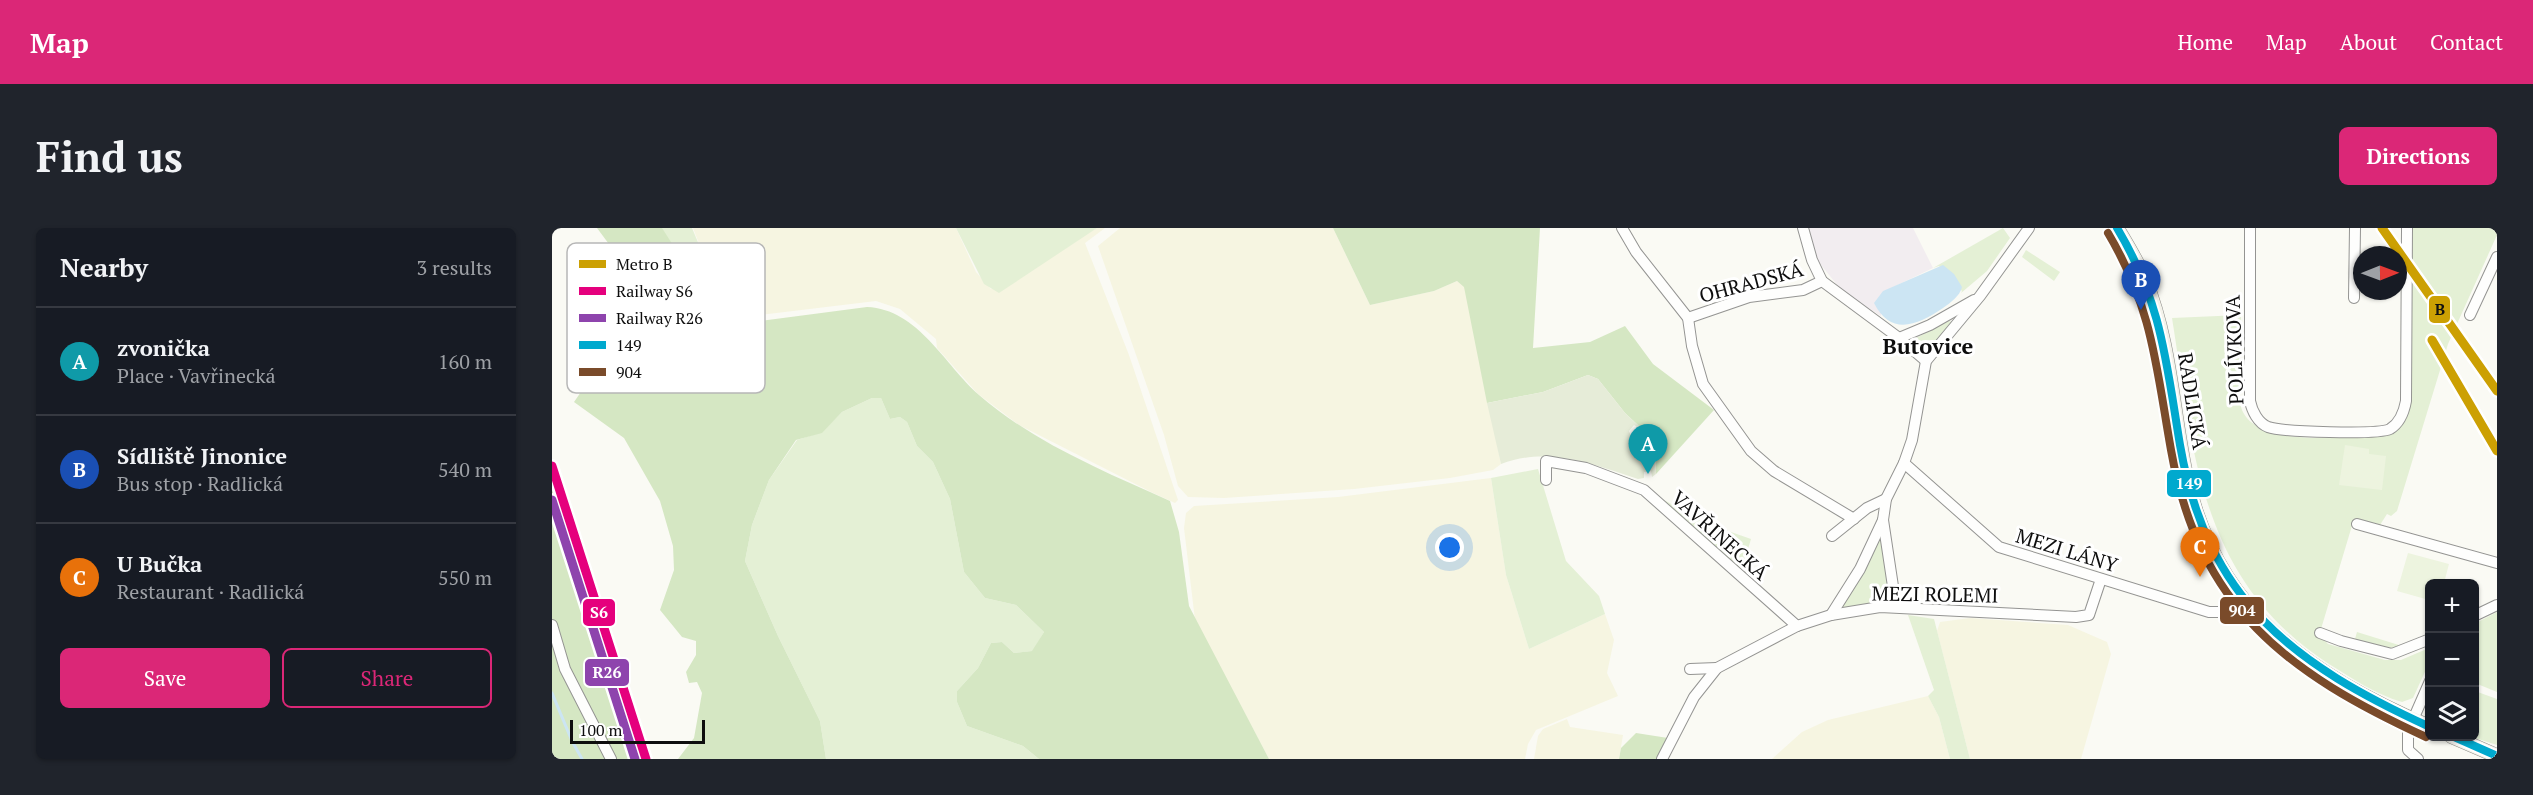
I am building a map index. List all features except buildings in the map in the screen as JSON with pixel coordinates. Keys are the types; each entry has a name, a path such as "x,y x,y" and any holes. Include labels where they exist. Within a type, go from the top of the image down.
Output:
{"main road":[{"name":"RADLICKÁ","path":"2117,228 2145,279 2159,322 2185,471 2197,517 2224,571 2246,603 2303,660 2340,684 2425,725"},
{"path":"2462,741 2497,756"}],"street":[{"path":"1622,228 1636,252 1688,318 1692,346 1703,384 1751,451 1774,471 1854,519"},
{"path":"1803,228 1812,260 1822,281 1899,338 1926,362"},
{"path":"1880,607 1892,600 1894,593 1883,520 1886,499 1904,463 1917,420 1926,362 1980,296 2029,228"},
{"name":"POLÍVKOVA","path":"2250,228 2250,401 2253,411 2270,428 2342,432 2382,432 2395,425 2404,411 2407,228"},
{"path":"2355,228 2355,246"},
{"path":"2470,315 2497,257"},
{"name":"OHRADSKÁ","path":"1688,318 1749,297 1803,290 1822,281"},
{"path":"1899,338 1930,325 1980,296"},
{"name":"VAVŘINECKÁ","path":"1546,480 1546,461 1586,468 1644,490 1797,626"},
{"name":"MEZI LÁNY","path":"1904,463 1999,547 2214,613 2246,603"},
{"path":"1832,536 1867,508 1886,499"},
{"path":"1832,615 1860,569 1883,520"},
{"path":"2357,524 2497,563"},
{"name":"MEZI ROLEMI","path":"1662,759 1694,697 1717,668 1797,626 1832,615 1880,607 2076,617 2089,615 2101,579"},
{"path":"2479,614 2497,605"},
{"path":"552,625 565,669 610,759"},
{"path":"2320,633 2392,654 2425,641"},
{"path":"1690,669 1717,668"},
{"path":"2418,759 2407,747 2412,720 2427,687"}],"shaded area":[{"path":"1809,228 1913,228 1933,268 1883,292 1881,316 1843,292 1817,260"}],"green space":[{"path":"597,228 662,228 672,243 608,243"},
{"path":"661,228 692,228 698,243 671,243"},
{"path":"693,228 956,228 976,272 991,289 1097,228 1105,228 1085,243 1129,355 1178,500 1175,503 1153,493 1019,425 978,394 937,348 936,339 900,309 876,301 765,314 765,243 699,243"},
{"path":"956,228 1097,228 999,293 984,284"},
{"path":"1120,228 1333,228 1370,305 1434,291 1457,281 1465,287 1501,464 1493,470 1450,478 1354,489 1224,498 1188,497 1178,486 1164,435 1098,246"},
{"path":"1333,228 1540,228 1533,348 1590,342 1625,326 1653,364 1714,410 1656,474 1655,441 1625,413 1598,379 1588,375 1543,392 1487,403 1464,287 1457,281 1434,291 1370,305"},
{"path":"2003,228 2010,238 1987,271 1961,293 1962,291 1939,266 1933,268"},
{"path":"2412,228 2497,228 2497,235 2448,344 2397,511 2391,516 2387,514 2380,525 2354,519 2321,629 2316,631 2328,644 2385,660 2401,660 2425,650 2425,672 2413,698 2402,702 2374,691 2346,675 2286,631 2253,594 2228,554 2210,511 2197,466 2172,318 2241,315 2239,376 2241,407 2249,420 2263,429 2282,435 2303,437 2382,436 2411,399"},
{"path":"2026,250 2060,272 2054,281 2022,257"},
{"path":"867,307 885,310 901,317 929,340 967,383 1000,412 1070,455 1170,501 1179,532 1189,606 1269,759 1039,759 1023,746 967,726 957,702 957,691 978,668 991,643 1002,642 1014,653 1032,651 1044,632 1016,605 985,598 964,572 950,499 933,462 917,446 907,422 900,417 890,419 881,398 872,398 842,412 822,433 796,440 769,480 752,525 745,561 778,636 820,721 826,759 678,759 694,738 702,693 697,682 689,683 686,672 696,655 696,641 682,637 660,610 674,570 673,546 660,501 624,438 574,402 580,393 765,393 765,320"},
{"path":"1949,321 1952,322 1928,351 1914,339"},
{"path":"1588,375 1598,379 1625,413 1655,441 1656,474 1652,477 1651,471 1644,472 1644,478 1638,479 1587,463 1553,457 1519,459 1501,464 1487,403 1543,392","holes":["1634,425 1639,428 1645,444 1648,442 1650,447 1644,455 1637,452 1629,431"]},
{"path":"872,398 881,398 890,419 900,417 907,422 917,446 933,462 950,499 964,572 985,598 1016,605 1044,632 1033,651 1014,653 1002,642 991,643 978,668 957,691 957,702 967,726 1023,746 1039,759 826,759 820,721 778,636 745,561 752,525 769,480 797,440 822,432 842,412"},
{"path":"2345,445 2369,449 2369,454 2386,456 2382,490 2339,485"},
{"path":"1538,469 1566,561 1599,596 1605,614 1529,649 1506,575 1491,478"},
{"path":"1491,478 1506,575 1529,649 1605,614 1614,640 1607,673 1618,696 1536,730 1528,744 1525,759 1269,759 1195,620 1184,528 1186,513 1194,506 1338,497"},
{"path":"552,489 639,759 552,759"},
{"path":"1660,498 1711,525 1751,539 1741,572"},
{"path":"1881,527 1890,591 1880,602 1839,611"},
{"path":"2408,553 2449,564 2445,579 2425,579 2425,599 2397,591"},
{"path":"2497,612 2497,692 2479,685 2479,621"},
{"path":"1908,615 1934,619 1970,759 1950,759 1939,717 1928,696 1934,690"},
{"path":"1970,618 2068,625 2107,642 2111,654 2081,759 1970,759 1937,631 1940,622"},
{"path":"2357,632 2402,646 2388,648 2355,639"},
{"path":"2479,692 2497,699 2497,745 2479,739"},
{"path":"1928,696 1939,717 1950,759 1772,759 1802,732 1828,720"},
{"path":"1567,719 1570,727 1623,735 1619,759 1534,759 1538,736 1543,729"},
{"path":"1636,733 1668,738 1659,759 1619,759 1621,748"}],"water":[{"path":"1943,265 1954,274 1962,287 1949,304 1924,319 1906,325 1888,321 1881,314 1874,303 1883,291"}],"waterway":[{"path":"552,693 582,759"}],"metro line":[{"name":"B","path":"2382,228 2497,391"},
{"name":"B","path":"2432,340 2497,451"}],"rail line":[{"name":"S6","path":"552,466 646,759"},
{"name":"R26","path":"552,500 635,759"}],"transit line":[{"name":"149","path":"2117,228 2132,255 2153,307 2166,359 2180,445 2193,499 2211,546 2235,586 2264,621 2298,651 2337,678 2425,725"},
{"name":"904","path":"2108,233 2135,287 2151,338 2171,450 2184,505 2203,552 2227,593 2257,629 2292,660 2331,687 2376,713 2425,737"},
{"name":"149","path":"2463,741 2497,756"}],"place":[{"name":"Sídliště Jinonice","path":"2141,310"},
{"name":"zvonička","path":"1648,474"},
{"name":"U Bučka","path":"2200,577"}],"district":[{"name":"Butovice","path":"1928,345"}]}
